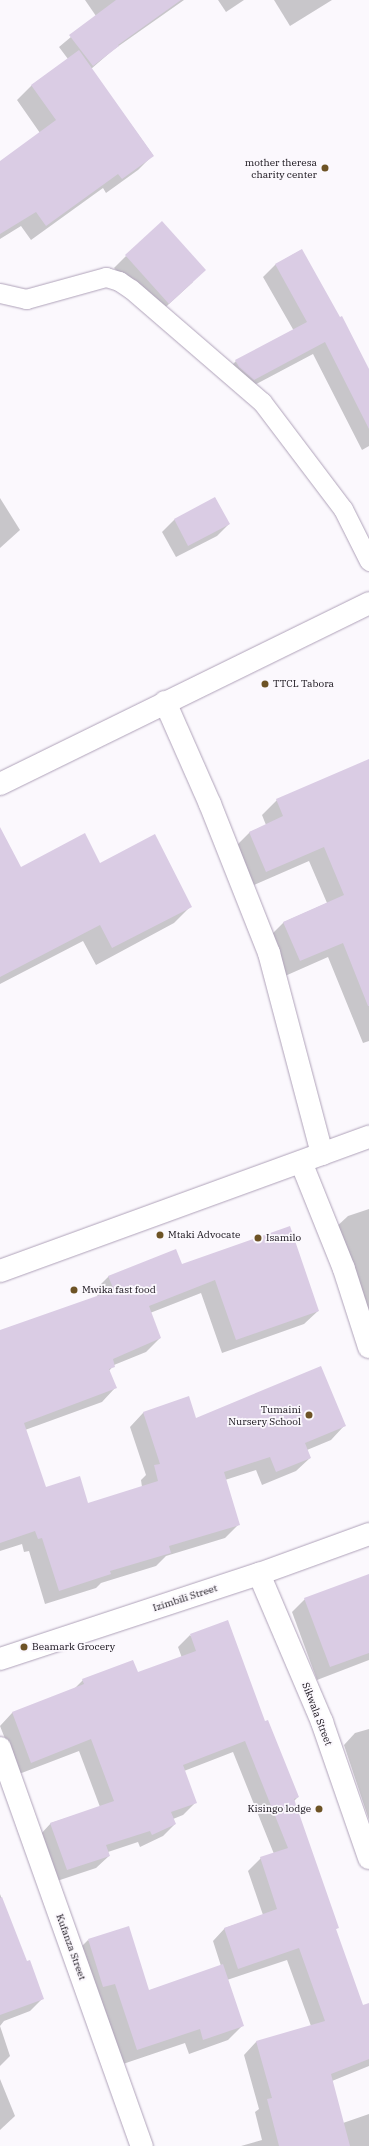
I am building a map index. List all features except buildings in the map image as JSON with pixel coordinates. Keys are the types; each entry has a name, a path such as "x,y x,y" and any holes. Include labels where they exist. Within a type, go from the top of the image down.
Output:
{"street":[{"path":"0,784 164,702 369,603"},
{"path":"164,702 210,804 269,952 322,1154"},
{"path":"0,1271 369,1137"},
{"path":"301,1162 344,1269 369,1347"},
{"name":"Izimbili Street","path":"0,1659 259,1574 369,1534"},
{"name":"Sikwala Street","path":"259,1574 322,1722 369,1858"},
{"name":"Kufanza Street","path":"0,1748 142,2146"}],"lane":[{"path":"0,293 26,299 106,278 119,281 131,289 262,402 343,509 369,561"}],"place":[{"name":"mother theresa charity center","path":"325,168"},
{"name":"TTCL Tabora","path":"265,684"},
{"name":"Mtaki Advocate","path":"160,1235"},
{"name":"Isamilo","path":"258,1238"},
{"name":"Mwika fast food","path":"74,1290"},
{"name":"Tumaini Nursery School","path":"309,1415"},
{"name":"Beamark Grocery","path":"24,1647"},
{"name":"Kisingo lodge","path":"319,1809"}]}
